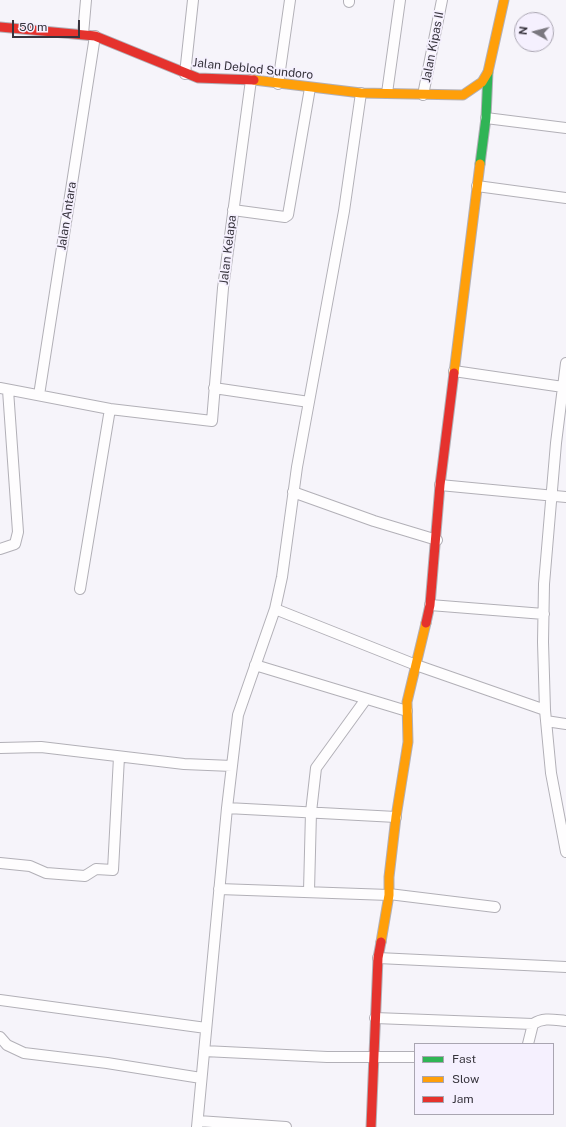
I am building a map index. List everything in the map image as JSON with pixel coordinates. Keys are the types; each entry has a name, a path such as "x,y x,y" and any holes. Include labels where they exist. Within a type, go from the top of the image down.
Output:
{"street":[{"path":"83,34 86,0"},
{"path":"185,74 193,0"},
{"path":"278,84 290,0"},
{"path":"387,93 400,0"},
{"name":"Jalan Kipas II","path":"423,95 442,0"},
{"path":"371,1127 378,958 389,894 389,877 396,817 407,754 406,711 430,606 437,540 440,485 476,186 486,118 488,72 504,0"},
{"name":"Jalan Deblod Sundoro","path":"0,27 95,36 185,74 198,78 251,80 361,93 463,95 482,82 488,72"},
{"name":"Jalan Antara","path":"39,396 95,36"},
{"name":"Jalan Kelapa","path":"110,409 212,421 219,327 251,80"},
{"path":"233,210 285,216 288,215 310,88"},
{"path":"286,1127 197,1124 227,808 238,715 254,665 275,609 282,577 293,492 344,211 361,93"},
{"path":"486,118 566,128"},
{"path":"476,186 566,198"},
{"path":"566,364 563,387 561,444 553,496 544,584 545,710 553,787 566,852"},
{"path":"454,371 563,387"},
{"path":"214,388 309,402"},
{"path":"0,549 15,544 18,532 4,389 110,409 80,589"},
{"path":"440,485 566,497"},
{"path":"293,492 374,521 437,540"},
{"path":"430,606 544,614"},
{"path":"275,609 416,665 545,710"},
{"path":"254,665 406,711"},
{"path":"309,891 311,812 316,768 366,699"},
{"path":"546,721 566,724"},
{"path":"0,748 41,747 184,764 232,766"},
{"path":"0,863 30,866 46,873 84,876 96,869 113,870 119,757"},
{"path":"227,808 396,817"},
{"path":"219,889 389,894 495,907"},
{"path":"378,958 566,967"},
{"path":"0,1000 206,1028"},
{"path":"375,1018 534,1024 544,1019 566,1021"},
{"path":"528,1043 534,1024"},
{"path":"0,1037 7,1045 24,1054 107,1063 201,1078"},
{"path":"204,1051 327,1057 414,1057"}],"traffic: fast":[{"path":"480,164 486,118 488,72"}],"traffic: slow":[{"path":"254,80 361,93 463,95 482,82 488,72 504,0"},
{"path":"454,373 480,164"},
{"path":"381,942 389,895 389,877 396,817 408,742 407,702 426,623"}],"traffic: jam":[{"path":"0,27 95,36 198,78 254,80"},
{"path":"426,623 430,605 440,485 454,373"},
{"path":"371,1127 378,958 381,942"}]}
